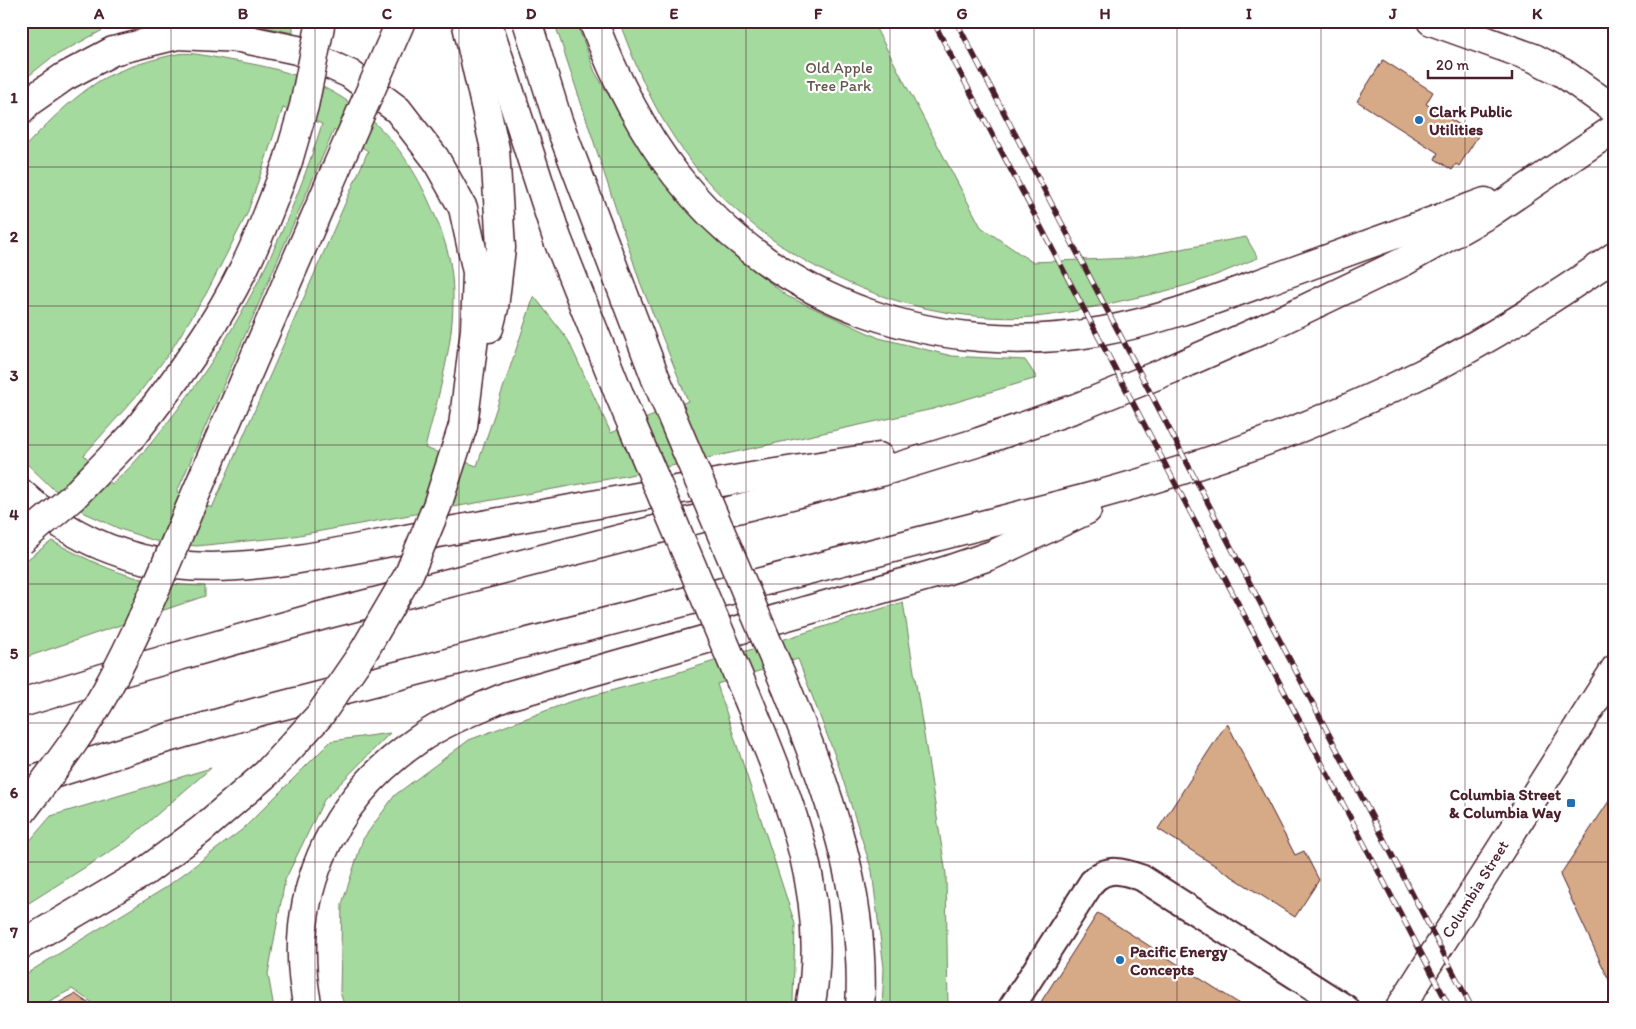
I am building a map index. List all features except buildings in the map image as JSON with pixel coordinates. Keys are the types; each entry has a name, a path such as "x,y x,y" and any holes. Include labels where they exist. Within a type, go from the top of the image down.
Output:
{"main road":[{"path":"21,541 73,497 132,436 176,380 225,304 246,265 288,161 304,106 321,21"},
{"path":"21,813 86,724 106,691 142,616 400,21"},
{"path":"21,945 143,873 201,830 266,773 320,715 364,651 409,574 437,506 463,426 494,308 501,248 495,149 466,21"},
{"path":"487,21 557,238 619,394 784,788 805,856 816,928 815,975 810,1008"},
{"path":"527,21 558,121 656,379 785,684 829,797 843,846 853,896 859,947 860,1008"},
{"path":"593,21 619,83 654,145 676,176 726,228 781,270 841,302 899,324 957,336 994,339 1044,338 1105,330 1137,323 1249,287 1536,183"},
{"path":"1431,21 1534,58 1563,73 1615,110"},
{"path":"21,110 27,103 64,77 113,51 178,35 240,38 297,50 350,74 398,110 435,158 463,208 477,272 475,330 463,426"},
{"path":"21,703 225,642 872,474 979,442 1076,408 1266,328 1405,261 1490,213 1615,128"},
{"path":"21,784 131,748 261,711 1136,485 1281,436 1376,396 1430,370 1512,324 1605,262"},
{"path":"21,493 57,522 78,535 129,556 178,565 235,566 317,555 750,475 979,442"},
{"path":"308,1008 303,985 301,941 307,897 322,853 352,801 371,778 393,758 419,739 446,723 507,696 864,595 992,555 1040,534 1136,485"},
{"name":"Columbia Street","path":"1400,1008 1615,669"}],"street":[{"path":"1011,1008 1092,882 1099,875 1111,870 1126,872 1142,878 1346,1008"}],"green space":[{"path":"21,21 293,21 293,33 259,26 112,25 51,58 21,82"},
{"path":"554,21 576,21 595,72 642,151 727,249 787,296 879,338 952,356 1025,360 1037,378 933,409 625,476 288,537 196,546 155,541 120,529 85,513 51,487 21,458 21,151 57,115 86,90 104,78 147,62 184,53 266,67 295,75 347,101 370,118 390,139 408,163 424,191 439,226 450,262 453,286 451,333 425,448 477,466 534,296 568,340 611,433 688,401 640,282","holes":["283,108 322,124 295,201 279,239 242,311 222,346 199,380 145,450 112,484 84,455 140,392 170,352 206,294 247,214","334,130 368,151 212,508 177,492"]},
{"name":"Old Apple Tree Park","path":"619,21 872,21 981,227 1032,262 1132,258 1246,237 1258,258 1190,284 1071,312 1034,317 980,317 927,309 875,294 825,272 779,244 737,211 699,172 668,128 647,90"},
{"path":"52,541 91,561 143,579 162,583 205,586 205,596 21,659 21,564"},
{"path":"903,602 946,874 948,1008 882,1008 884,968 872,871 837,761 798,659 717,684 795,924 793,1002 791,1008 345,1008 340,992 342,904 363,839 395,795 469,740 569,702 673,674"},
{"path":"390,733 324,800 285,880 268,974 274,1008 100,1008 72,989 37,1008 21,1008 21,977 165,888 243,829 331,741"},
{"path":"211,768 125,842 21,908 21,851 51,816"}],"railway":[{"path":"933,21 1450,1008"},
{"path":"956,21 1472,1008"}],"place":[{"name":"Clark Public Utilities","path":"1419,120"},
{"name":"Columbia Street & Columbia Way","path":"1571,803"},
{"name":"Pacific Energy Concepts","path":"1120,960"}]}
